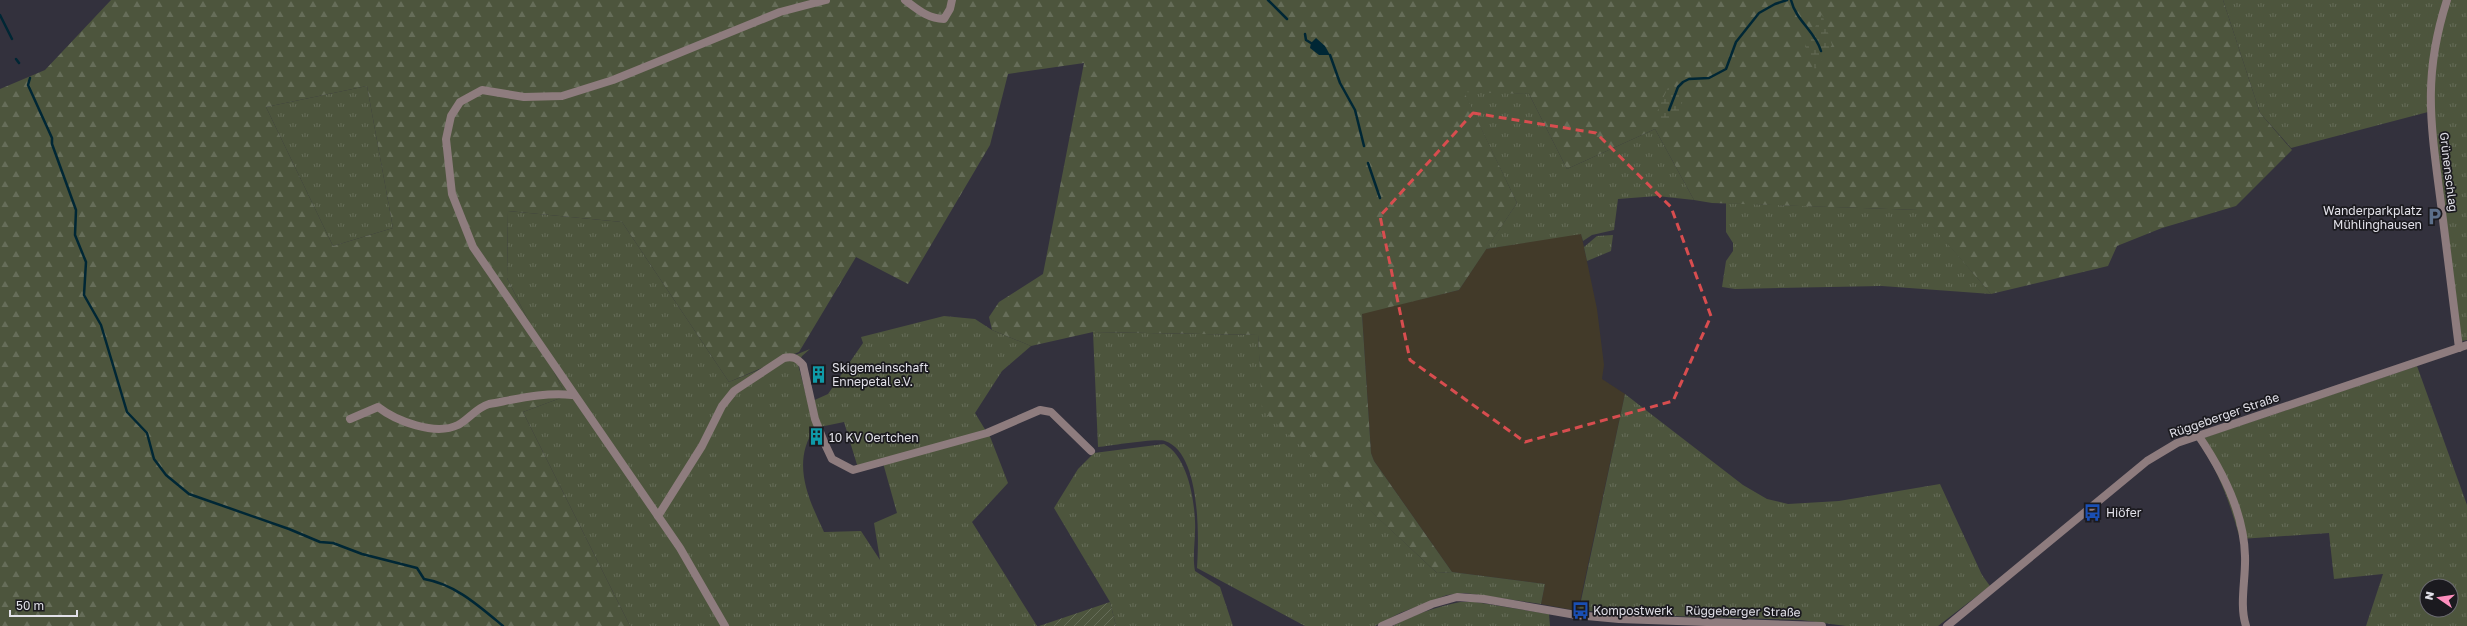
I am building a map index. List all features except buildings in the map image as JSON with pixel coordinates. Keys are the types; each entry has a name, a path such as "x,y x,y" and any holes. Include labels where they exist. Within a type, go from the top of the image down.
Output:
{"street":[{"path":"724,626 680,548 572,394 474,247 452,194 446,139 451,116 460,102 482,90 524,97 562,96 613,80 780,12 826,0"},
{"path":"905,0 919,11 937,19 944,19 948,14 952,0"},
{"name":"Grünenschlag","path":"2447,0 2436,35 2431,68 2430,113 2463,347"},
{"name":"Rüggeberger Straße","path":"1947,626 2147,461 2177,443 2463,347"},
{"path":"658,516 702,446 727,398 734,390 784,358 792,356 799,359 803,365 815,419 832,459 853,470 988,433 1040,410 1051,412 1091,451"},
{"path":"350,419 378,407 399,421 428,427 450,428 459,425 477,410 489,404 531,396 557,393 572,394"},
{"path":"2198,435 2217,463 2231,495 2241,528 2245,555 2244,609 2246,626"},
{"name":"Rüggeberger Straße","path":"1382,626 1432,604 1457,597 1484,599 1576,615 1619,620 1822,626"}],"highlighted area":[{"path":"1473,113 1596,133 1671,207 1711,316 1673,401 1525,442 1410,360 1380,216"}],"shaded area":[{"path":"1581,233 1597,309 1604,365 1602,379 1625,394 1578,611 1541,604 1545,584 1452,572 1374,461 1371,453 1362,313 1459,290 1486,249"}],"green space":[{"path":"111,0 2223,0 2260,113 2292,150 2236,206 2162,228 2117,246 2108,266 1991,294 1918,210 1712,203 1694,200 1655,129 1567,169 1529,94 1464,92 1517,203 1459,290 1362,314 1371,453 1374,461 1452,572 1437,573 1262,410 1258,335 1093,332 1031,346 992,330 989,317 999,302 1043,274 1084,63 1008,74 990,145 908,284 856,257 799,352 729,382 622,222 508,211 507,278 566,396 523,412 630,626 0,626 0,89 45,70","holes":["367,86 393,228 333,246 266,107"]},
{"path":"2223,0 2444,0 2428,112 2291,148 2260,113"},
{"path":"2449,0 2467,0 2467,340 2462,341 2458,329 2433,109 2437,49"},
{"path":"1822,14 1832,45 1815,69 1805,46"},
{"path":"1670,83 1684,94 1679,117 1663,125 1656,114"},
{"path":"367,86 393,228 333,246 266,107"},
{"path":"1463,91 1529,94 1567,169 1655,129 1694,200 1657,196 1618,199 1614,230 1592,235 1583,241 1581,234 1486,249 1517,203"},
{"path":"1726,203 1919,210 1991,294 1882,286 1735,289 1722,287 1726,261 1733,251 1733,243 1726,232"},
{"path":"508,211 622,222 729,382 810,349 802,356 798,364 808,403 828,394 863,343 861,337 944,316 975,319 992,330 1031,346 1002,371 975,413 986,431 858,468 844,422 815,428 808,441 804,454 803,467 804,480 812,506 824,532 861,531 880,560 874,523 897,513 883,463 989,434 1008,483 972,522 1037,626 630,626 523,412 566,396 507,278"},
{"path":"1613,235 1611,251 1587,261 1584,247 1597,236"},
{"path":"1093,332 1258,335 1263,410 1437,573 1452,572 1545,584 1541,604 1465,593 1447,595 1400,613 1375,626 1305,626 1197,568 1198,537 1195,498 1191,479 1185,462 1177,449 1165,441 1160,440 1098,447"},
{"path":"2417,366 2467,505 2467,626 2366,626 2383,574 2334,579 2329,533 2240,539 2218,475 2197,440"},
{"path":"1625,394 1743,485 1767,499 1788,504 1839,501 1940,484 1982,575 1990,586 1938,626 1846,626 1801,620 1637,615 1579,610"},
{"path":"1164,444 1172,450 1184,467 1191,489 1195,521 1195,571 1220,587 1233,626 1116,626 1110,602 1054,508 1078,469 1094,453"},
{"path":"1110,602 1116,626 1039,626"},
{"path":"1460,602 1475,602 1549,614 1550,626 1393,626 1425,611"}],"water":[{"path":"1316,38 1325,46 1330,55 1319,55 1310,48 1311,43"}],"waterway":[{"path":"1268,0 1287,19"},
{"path":"1669,110 1678,87 1683,82 1689,79 1709,78 1726,69 1736,42 1759,13 1775,4 1787,0"},
{"path":"1791,0 1797,14 1818,44 1821,51"},
{"path":"0,15 12,39"},
{"path":"1305,34 1306,40 1311,43"},
{"path":"1330,55 1340,83 1355,110 1364,146"},
{"path":"16,59 19,63"},
{"path":"30,78 28,85 52,138 52,144 76,210 75,235 86,262 84,295 101,325 127,412 147,433 154,459 166,475 189,494 289,529 320,542 333,543 362,554 417,568 424,579 456,591 476,604 503,626"},
{"path":"1368,163 1380,198"}],"place":[{"name":"Wanderparkplatz Mühlinghausen","path":"2435,217"},
{"name":"Skigemeinschaft Ennepetal e.V.","path":"819,374"},
{"name":"10 KV Oertchen","path":"816,437"},
{"name":"Hiöfer","path":"2093,512"},
{"name":"Kompostwerk","path":"1580,610"}]}
